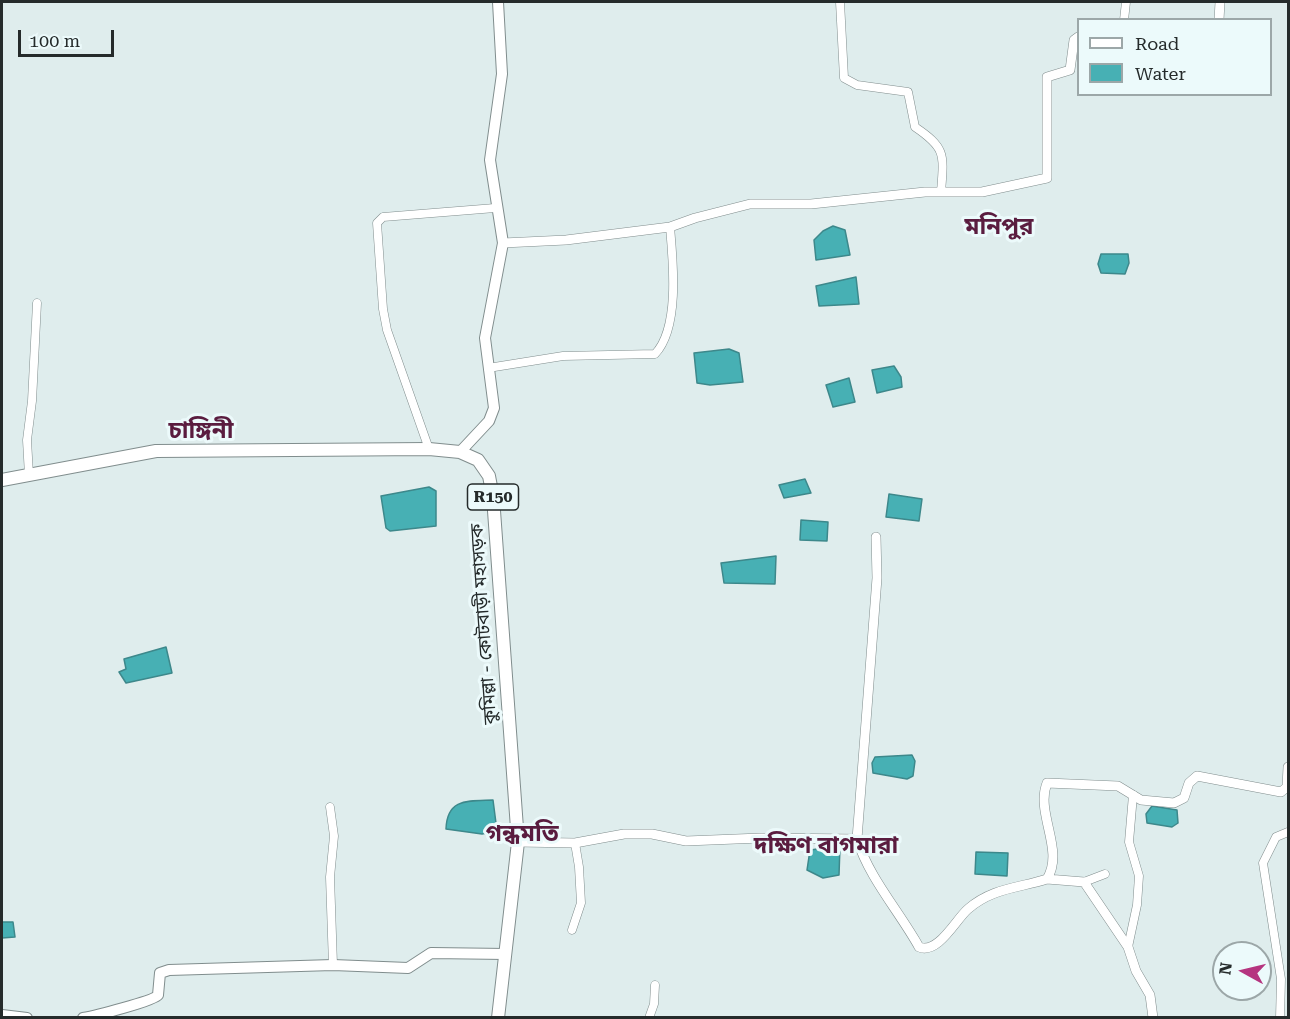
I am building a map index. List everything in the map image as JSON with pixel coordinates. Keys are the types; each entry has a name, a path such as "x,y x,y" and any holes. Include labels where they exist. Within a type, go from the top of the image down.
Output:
{"main road":[{"path":"460,452 492,415 494,398 485,338 502,243 495,208 490,160 502,74 498,2"},
{"name":"কুমিল্লা - কোটবাড়ী মহাসড়ক","path":"2,480 156,451 429,449 471,455 484,466 491,484 518,842 498,1017"},
{"path":"83,1017 109,1013 118,1007 155,999 158,995 159,977 164,971 333,965 408,968 431,953 506,954"},
{"path":"2,1016 27,1017"}],"street":[{"path":"840,2 844,78 848,83 857,85 908,92 915,127 930,135 939,144 942,161 941,192"},
{"path":"1124,18 1126,2"},
{"path":"1219,18 1220,2"},
{"path":"502,243 566,240 670,227 694,218 750,204 811,204 941,192 982,192 1015,187 1048,177 1047,77 1070,70 1074,40 1077,38"},
{"path":"429,449 387,330 383,309 377,223 383,217 495,208"},
{"path":"488,368 563,356 654,354 664,340 672,313 670,227"},
{"path":"29,475 27,440 32,401 38,303"},
{"path":"876,537 877,578 856,839 867,867 922,949 934,946 963,914 986,897 1018,884 1047,879 1084,882 1104,874"},
{"path":"1047,879 1053,862 1044,796 1047,783 1118,786 1141,800 1174,803 1184,798 1189,783 1197,776 1287,793 1288,767"},
{"path":"1128,947 1133,932 1139,876 1129,842 1133,795"},
{"path":"330,807 334,836 330,877 333,965"},
{"path":"1280,1017 1281,979 1263,863 1276,837 1288,832"},
{"path":"518,842 575,843 633,834 652,834 686,841 761,838 856,839"},
{"path":"572,930 581,903 575,843"},
{"path":"1084,882 1128,947 1136,971 1150,994 1153,1017"},
{"path":"649,1017 654,1004 655,985"}],"water":[{"path":"833,226 845,230 850,255 816,260 814,240 823,231"},
{"path":"1101,254 1128,254 1129,263 1125,274 1101,273 1098,264"},
{"path":"856,277 859,304 819,306 816,286"},
{"path":"729,349 739,353 743,382 710,385 697,383 694,353"},
{"path":"894,366 901,377 902,387 877,393 872,370"},
{"path":"849,378 855,402 833,407 826,385"},
{"path":"805,479 811,493 784,498 779,485"},
{"path":"429,487 436,491 436,526 390,531 386,528 381,496"},
{"path":"889,494 922,499 919,521 886,517"},
{"path":"801,520 828,522 827,541 800,540"},
{"path":"776,556 775,584 724,583 721,563"},
{"path":"166,647 172,673 126,683 119,672 126,669 124,659"},
{"path":"912,755 915,761 913,776 907,779 873,773 872,763 875,757"},
{"path":"493,800 497,831 482,834 446,829 447,819 455,806 467,801"},
{"path":"1152,806 1177,810 1178,823 1172,827 1147,823 1146,814"},
{"path":"840,846 839,875 823,878 807,870 810,850"},
{"path":"976,852 1008,853 1007,876 975,874"},
{"path":"2,922 13,922 15,937 2,938"}],"district":[{"name":"মনিপুর","path":"999,227"},
{"name":"চাঙ্গিনী","path":"201,431"},
{"name":"গন্ধমতি","path":"522,834"},
{"name":"দক্ষিণ বাগমারা","path":"826,846"}]}
